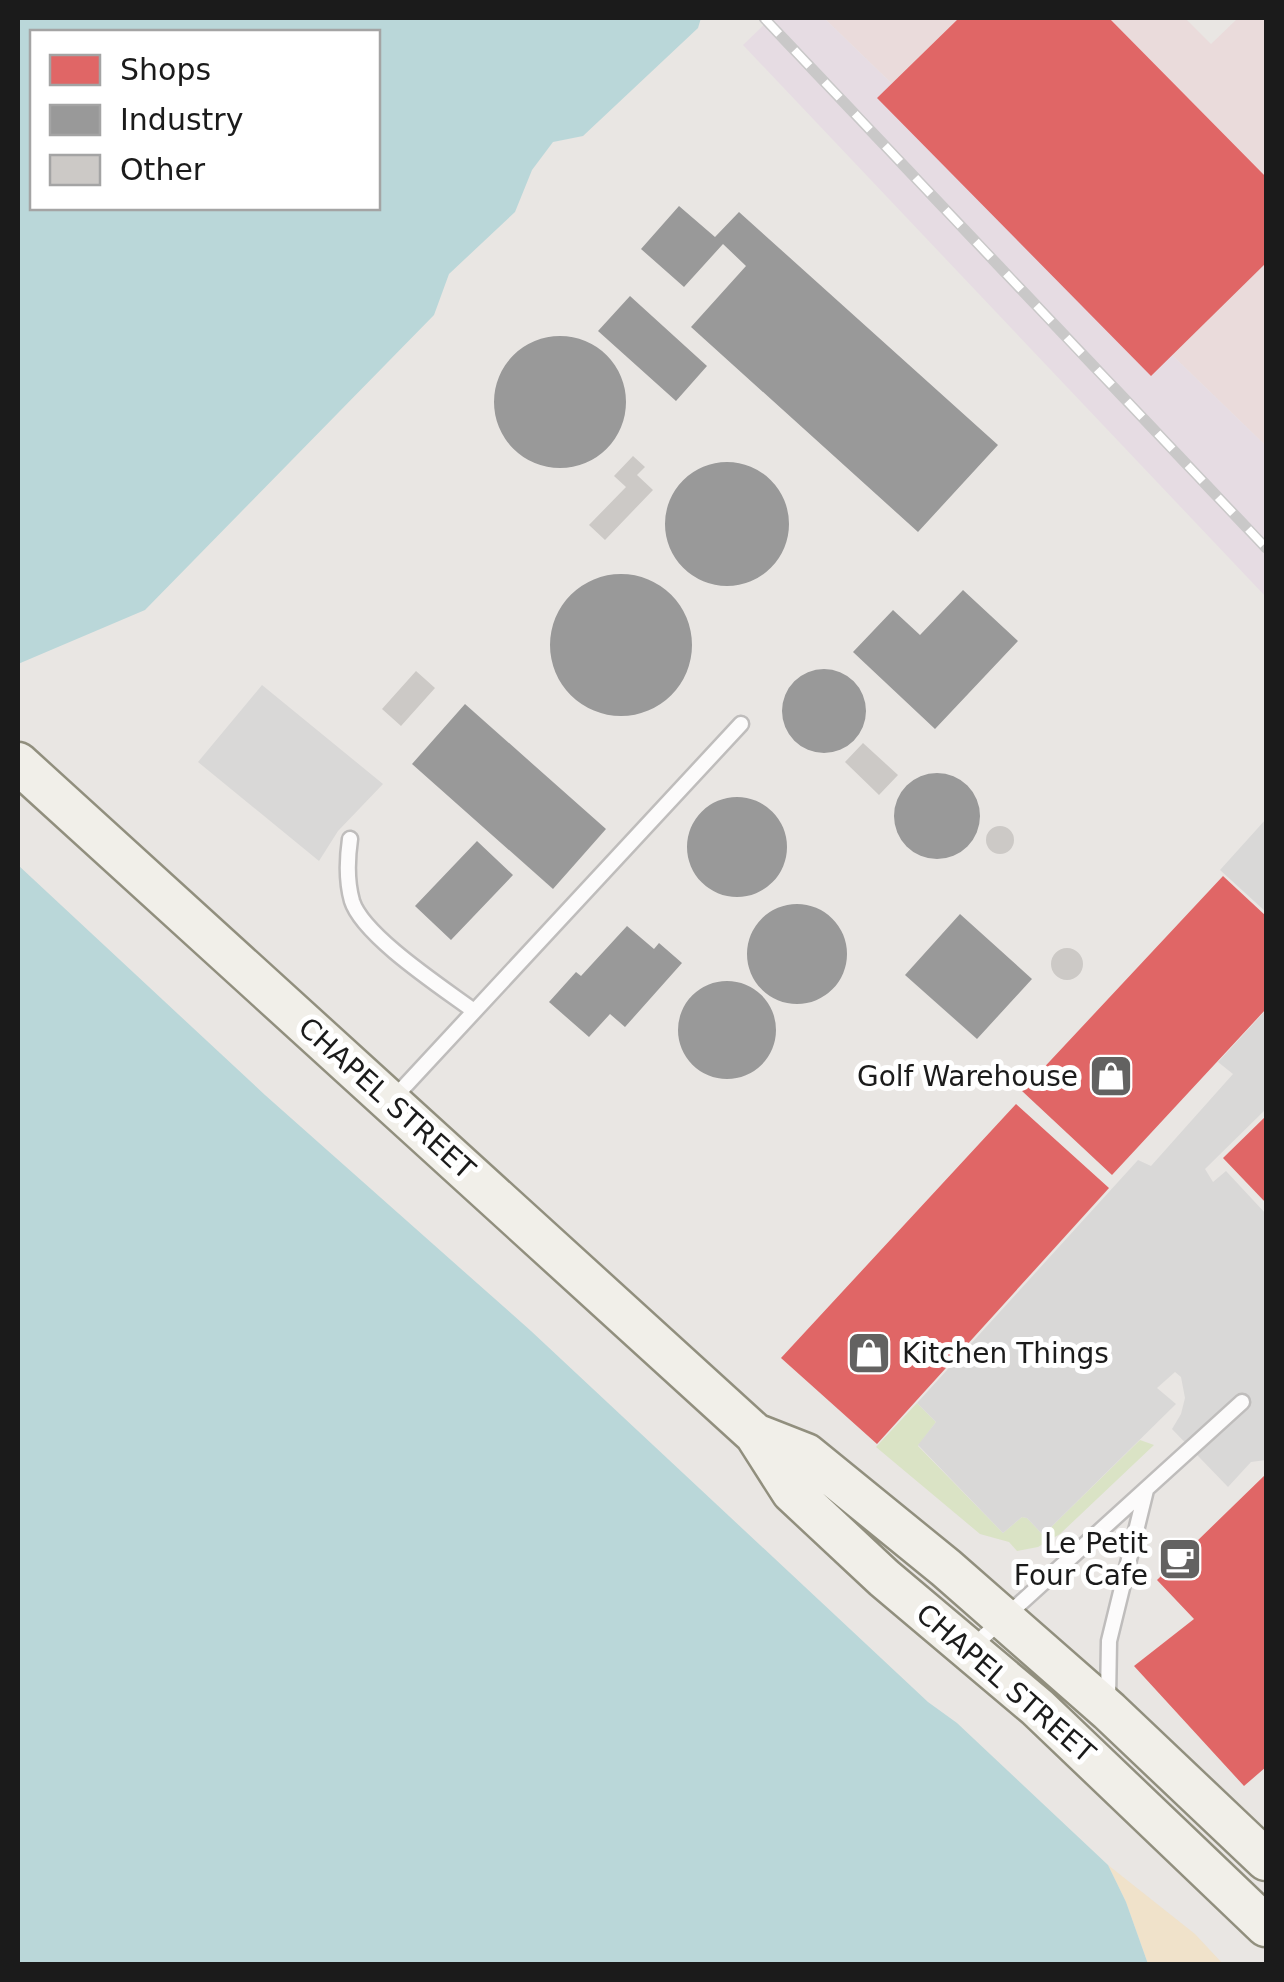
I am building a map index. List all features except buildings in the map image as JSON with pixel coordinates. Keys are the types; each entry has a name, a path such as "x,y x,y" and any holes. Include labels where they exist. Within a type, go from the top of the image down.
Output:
{"main road":[{"name":"CHAPEL STREET","path":"18,763 754,1434 792,1492 1037,1707 1266,1926"},
{"name":"CHAPEL STREET","path":"754,1434 806,1454 1109,1710 1266,1860"}],"lane":[{"path":"391,1100 740,724"},
{"path":"350,839 346,867 353,905 383,941 474,1011"},
{"path":"969,1649 1242,1402"},
{"path":"1109,1710 1109,1641 1146,1489"}],"shaded area":[{"path":"771,18 824,18 1266,446 1266,597 743,45"},
{"path":"824,18 1185,18 1211,44 1238,18 1266,18 1266,446"},
{"path":"262,685 383,784 338,831 319,861 198,762"},
{"path":"1266,819 1266,912 1220,870"},
{"path":"1266,1010 1266,1109 1205,1169 1213,1182 1226,1171 1266,1214 1266,1460 1251,1462 1228,1487 1172,1429 1185,1398 1181,1377 1175,1372 1157,1388 1176,1404 1043,1535 1022,1517 1003,1533 918,1445 936,1422 917,1403 1138,1160 1151,1166 1233,1074 1218,1062"}],"green space":[{"path":"917,1403 936,1422 918,1446 1003,1533 1022,1517 1043,1535 1140,1440 1154,1445 1060,1534 1038,1547 1017,1551 1009,1542 980,1534 876,1447"}],"sand":[{"path":"1108,1865 1195,1934 1223,1964 1148,1964"}],"water":[{"path":"18,18 701,18 698,28 583,136 553,142 532,170 515,212 449,274 434,315 145,610 18,664"},
{"path":"18,865 265,1095 531,1331 1108,1865 1148,1964 18,1964"}],"railway":[{"path":"764,18 1266,548"}],"place":[{"name":"Golf Warehouse","path":"1111,1076"},
{"name":"Kitchen Things","path":"869,1353"},
{"name":"Le Petit Four Cafe","path":"1180,1559"}]}
